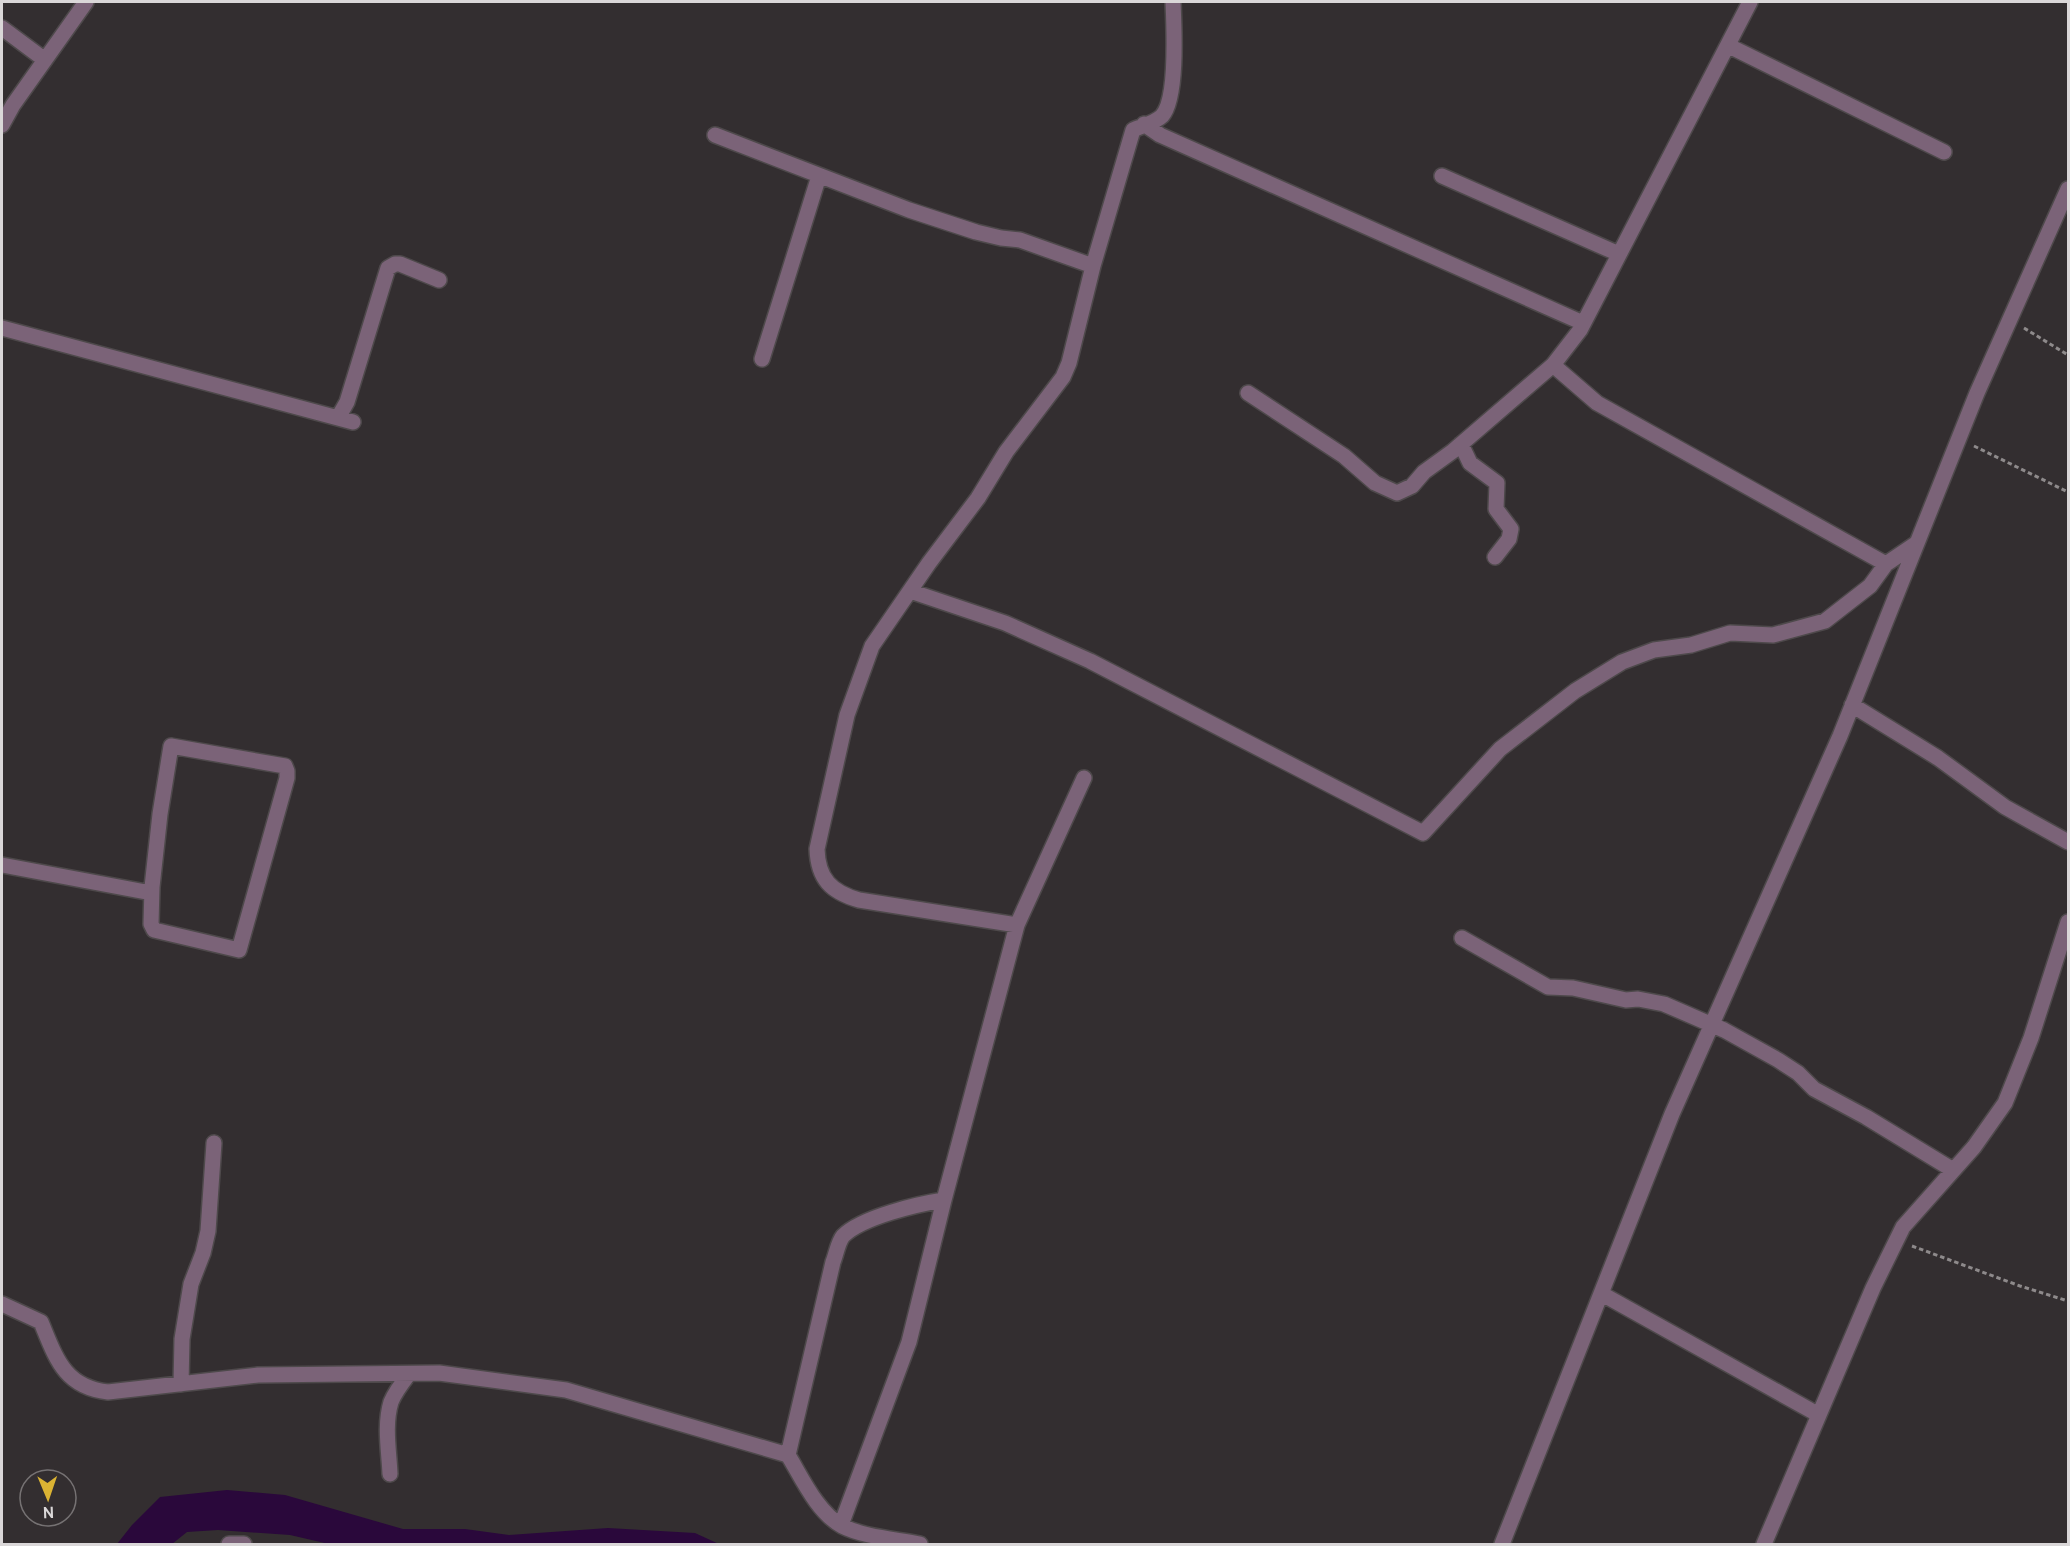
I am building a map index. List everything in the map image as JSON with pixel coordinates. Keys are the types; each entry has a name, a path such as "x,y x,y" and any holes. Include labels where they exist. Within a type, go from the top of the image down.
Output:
{"street":[{"path":"2,125 13,105 86,2"},
{"path":"1017,925 859,900 841,894 827,881 818,866 817,849 848,715 872,646 978,498 1006,452 1063,377 1069,363 1093,266 1133,130 1162,116 1168,103 1173,73 1175,35 1173,2"},
{"path":"1248,393 1344,456 1375,483 1397,493 1412,486 1424,472 1461,444 1553,365 1583,323 1750,2"},
{"path":"2,28 45,60"},
{"path":"1729,46 1944,152"},
{"path":"1144,124 1160,135 1583,323"},
{"path":"715,135 909,210 976,232 1020,240 1093,266"},
{"path":"762,359 819,176"},
{"path":"1442,176 1619,254"},
{"path":"1502,1545 1672,1114 1851,705 1959,438 2068,189"},
{"path":"2,328 346,419 347,402 382,294 388,268 400,264 439,280"},
{"path":"1553,365 1597,403 1886,564"},
{"path":"1461,444 1470,463 1497,483 1496,509 1511,529 1509,539 1495,557"},
{"path":"910,591 1005,624 1090,660 1423,833 1500,749 1575,691 1622,662 1654,650 1691,645 1730,633 1773,635 1825,621 1870,586 1886,564 1917,543"},
{"path":"1851,705 1938,758 2005,807 2068,842"},
{"path":"2,865 146,892 152,887 160,814 171,746 285,766 286,778 239,950 154,930 151,924 152,887"},
{"path":"841,1525 909,1342 1017,925 1084,778"},
{"path":"1764,1545 1873,1288 1903,1227 1974,1147 2004,1103 2031,1038 2068,922"},
{"path":"1462,938 1548,987 1573,988 1664,1004 1749,1042 1798,1073 1814,1089 1866,1117 1953,1170"},
{"path":"181,1384 182,1339 191,1284 203,1253 208,1230 214,1143"},
{"path":"788,1455 833,1262 842,1238 858,1225 930,1202 944,1200"},
{"path":"1602,1294 1819,1415"},
{"path":"2,1304 41,1322 58,1362 79,1383 94,1390 108,1392 258,1375 439,1373 566,1390 788,1455 822,1509 841,1525 863,1533 920,1545"},
{"path":"390,1474 388,1423 391,1403 397,1389 409,1374"},
{"path":"229,1545 244,1545"}],"path":[{"path":"2010,319 2068,355"},
{"path":"1959,438 2068,492"},
{"path":"1896,1240 2020,1286 2068,1301"}],"shaded area":[{"path":"227,1490 285,1495 403,1529 465,1529 509,1535 608,1528 695,1533 719,1544 329,1544 290,1535 218,1530 187,1532 172,1544 117,1544 160,1497"}]}
